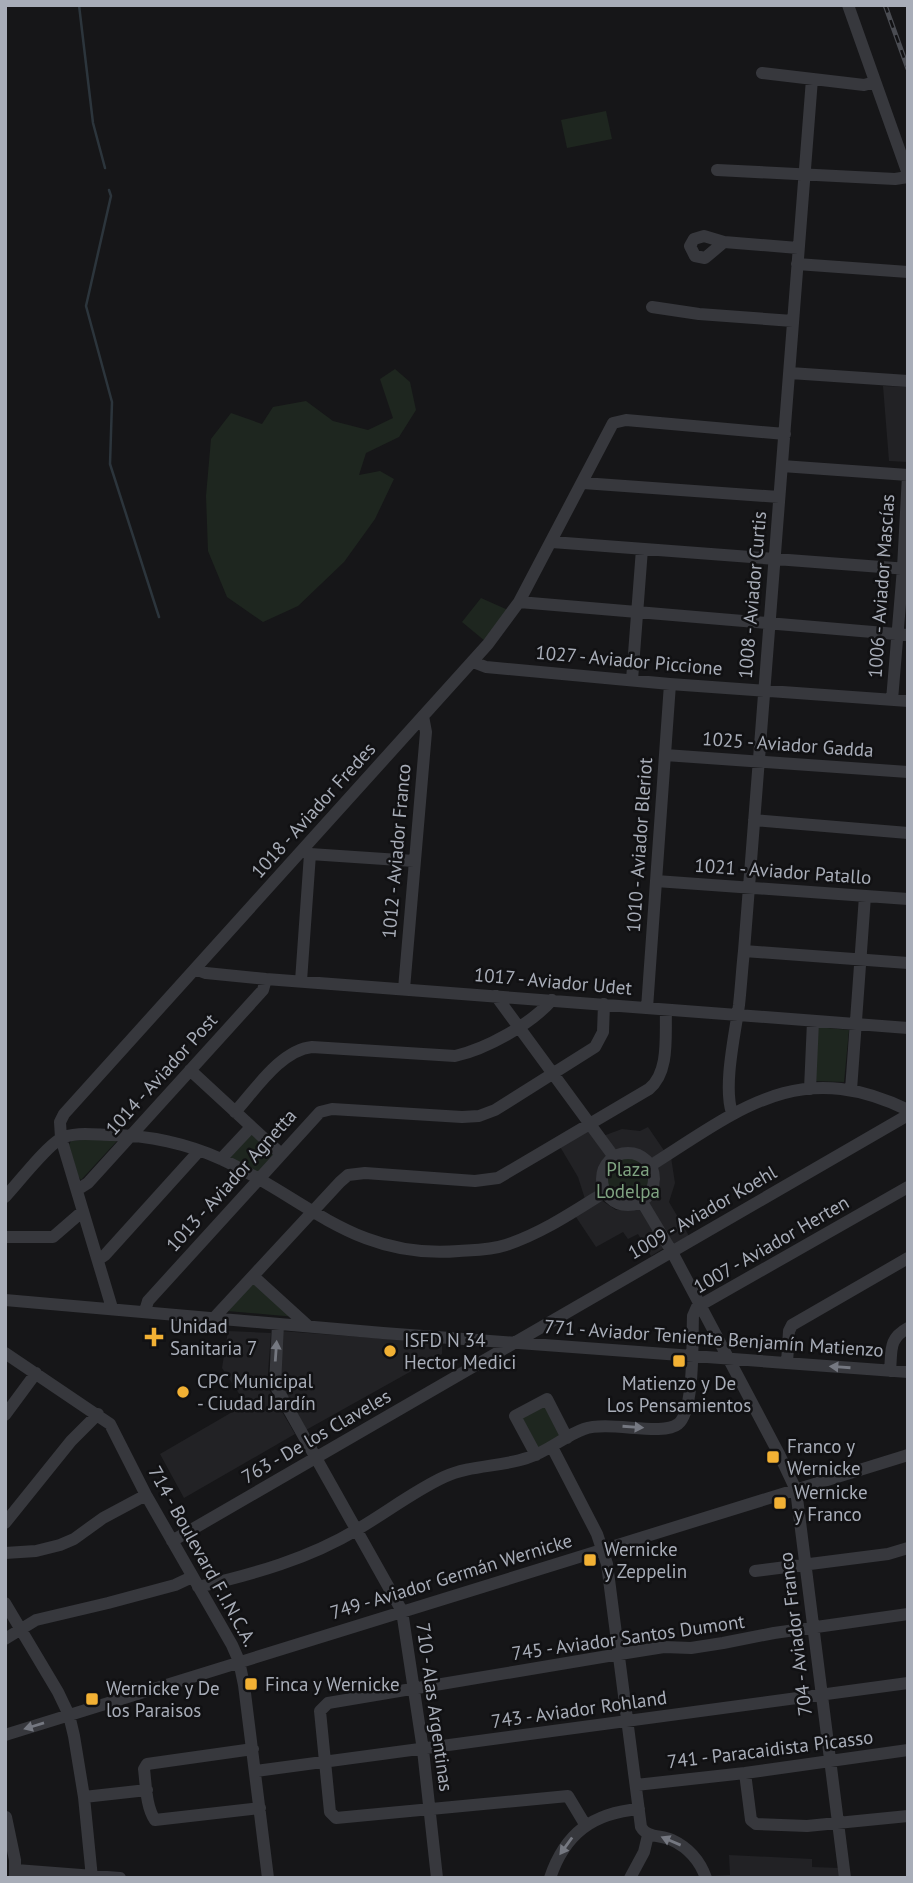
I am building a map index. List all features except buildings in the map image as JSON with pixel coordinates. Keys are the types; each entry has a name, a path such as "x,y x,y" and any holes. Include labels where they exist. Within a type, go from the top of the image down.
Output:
{"street":[{"path":"717,170 895,180 908,176 848,5"},
{"path":"762,73 864,85 875,82"},
{"name":"1008 - Aviador Curtis","path":"732,1113 729,1100 744,951 812,79"},
{"path":"724,242 798,248"},
{"path":"797,264 908,272"},
{"path":"652,307 699,314 793,321"},
{"path":"790,373 908,381"},
{"name":"1018 - Aviador Fredes","path":"5,1197 61,1138 60,1122 64,1115 195,969 307,851 422,716 473,662 519,602 612,424 617,421 785,434"},
{"path":"782,466 908,475"},
{"name":"1006 - Aviador Mascías","path":"892,700 903,634 908,475"},
{"path":"583,483 779,497"},
{"path":"552,542 906,569"},
{"path":"632,680 642,549"},
{"path":"519,602 637,614 903,634"},
{"name":"1027 - Aviador Piccione","path":"473,662 486,667 670,684 908,701"},
{"name":"1010 - Aviador Bleriot","path":"646,1008 670,684"},
{"name":"1012 - Aviador Franco","path":"404,989 426,732 422,716"},
{"name":"1025 - Aviador Gadda","path":"665,755 908,772"},
{"path":"754,820 908,833"},
{"path":"301,981 307,851 414,861"},
{"name":"1021 - Aviador Patallo","path":"656,881 908,899"},
{"path":"851,1090 865,896"},
{"path":"744,951 908,963"},
{"name":"1017 - Aviador Udet","path":"195,969 206,973 266,979 908,1028"},
{"name":"1014 - Aviador Post","path":"77,1190 88,1183 263,990 266,979"},
{"path":"496,996 614,1157"},
{"path":"235,1112 282,1061 300,1049 312,1047 455,1056 477,1049 518,1027 552,1000"},
{"name":"1013 - Aviador Agnetta","path":"145,1311 148,1301 316,1116 325,1110 479,1116 495,1110 583,1056 598,1043 603,1032 604,1004"},
{"path":"214,1318 311,1212 352,1173 475,1181 493,1179 508,1174 649,1089 659,1079 663,1066 666,1010"},
{"path":"810,1088 813,1021"},
{"path":"190,1070 281,1154"},
{"path":"650,1166 732,1113 772,1096 810,1088 861,1091 908,1112"},
{"name":"1009 - Aviador Koehl","path":"515,1343 908,1112"},
{"path":"221,1159 251,1127"},
{"path":"112,1308 61,1138 71,1135 130,1136 200,1151 221,1159 311,1212 373,1242 421,1252 484,1249 513,1243 543,1230 605,1192"},
{"path":"99,1259 200,1151"},
{"path":"630,1153 638,1155 650,1166 654,1182 648,1197 642,1202 634,1205 617,1204 605,1192 601,1177 603,1169 614,1157 630,1153"},
{"name":"1007 - Aviador Herten","path":"567,1438 595,1427 674,1427 683,1420 689,1405 693,1316 700,1306 908,1187"},
{"path":"642,1202 672,1252 729,1360"},
{"path":"5,1237 53,1237 83,1211"},
{"path":"787,1363 789,1331 792,1325 908,1258"},
{"path":"253,1276 308,1326"},
{"name":"771 - Aviador Teniente Benjamín Matienzo","path":"5,1300 515,1343 908,1372"},
{"name":"710 - Alas Argentinas","path":"278,1324 275,1385 402,1611 423,1750 437,1878"},
{"path":"890,1371 894,1339 908,1328"},
{"name":"763 - De los Claveles","path":"172,1541 515,1343"},
{"name":"714 - Boulevard F.I.N.C.A.","path":"5,1353 106,1419 239,1661 253,1748 268,1878"},
{"name":"704 - Aviador Franco","path":"729,1360 796,1490 845,1878"},
{"path":"5,1415 36,1373"},
{"path":"5,1639 43,1617 175,1585 266,1570 298,1559 357,1530 446,1476 536,1455 567,1438 547,1399 515,1416 536,1455"},
{"path":"5,1523 71,1441 98,1414"},
{"path":"552,1447 604,1549 641,1827 648,1835 670,1839 684,1847 696,1859 706,1878"},
{"name":"749 - Aviador Germán Wernicke","path":"5,1735 908,1455"},
{"path":"5,1553 36,1551 60,1545 146,1494"},
{"path":"755,1571 888,1554 908,1548"},
{"path":"5,1603 69,1715 84,1797 93,1877"},
{"name":"745 - Aviador Santos Dumont","path":"325,1763 319,1715 321,1707 328,1703 658,1648 691,1648 908,1614"},
{"name":"743 - Aviador Rohland","path":"256,1771 908,1683"},
{"path":"253,1748 146,1765 146,1790 153,1819 260,1808"},
{"name":"741 - Paracaidista Picasso","path":"636,1785 908,1750"},
{"path":"325,1763 330,1812 338,1819 430,1810 568,1790 586,1826"},
{"path":"745,1773 751,1820 757,1824 778,1826 838,1823 908,1816"},
{"path":"84,1797 146,1790"},
{"path":"550,1878 556,1860 570,1838 586,1826 614,1812 639,1809"},
{"path":"6,1817 15,1874 120,1878"},
{"path":"630,1878 644,1852 648,1835"}],"shaded area":[{"path":"883,386 908,387 908,462 889,461"},
{"path":"648,1127 665,1152 650,1159 635,1150 615,1150 603,1136 622,1129 640,1131"},
{"path":"588,1128 611,1158 601,1170 599,1190 585,1199 578,1177 559,1145"},
{"path":"671,1157 675,1183 669,1202 689,1236 673,1244 649,1204 660,1183 657,1167"},
{"path":"601,1200 616,1210 638,1207 664,1248 651,1256 638,1234 628,1239 623,1232 596,1247 574,1214"},
{"path":"228,1331 271,1333 267,1386 295,1434 184,1498 160,1454 246,1404 222,1368"},
{"path":"281,1331 442,1343 442,1354 306,1430 278,1379"},
{"path":"729,1855 812,1859 812,1867 840,1868 841,1878 710,1878 709,1876 730,1875"}],"green space":[{"path":"606,111 612,139 567,148 561,120"},
{"path":"395,369 410,382 416,410 399,437 366,453 359,475 380,471 394,479 375,519 344,562 298,606 263,622 227,597 208,551 206,496 211,439 231,413 262,424 273,407 306,401 333,421 368,430 393,418 380,379"},
{"path":"481,598 508,610 485,641 462,622"},
{"path":"817,1027 849,1030 844,1082 813,1081"},
{"path":"251,1130 277,1153 256,1176 224,1159"},
{"path":"71,1141 117,1141 81,1180 69,1145"},
{"name":"Plaza Lodelpa","path":"628,1156 644,1163 651,1179 644,1195 628,1202 612,1195 605,1179 612,1163"},
{"path":"252,1282 296,1317 227,1311"},
{"path":"547,1399 567,1438 536,1455 515,1416"}],"waterway":[{"path":"79,5 93,123 105,168"},
{"path":"109,190 111,196 86,306 112,402 110,464 159,617"}],"railway":[{"path":"885,5 908,69"}],"place":[{"name":"Unidad Sanitaria 7","path":"154,1337"},
{"name":"ISFD N 34 Hector Medici","path":"390,1351"},
{"name":"Matienzo y De Los Pensamientos","path":"679,1361"},
{"name":"CPC Municipal - Ciudad Jardín","path":"183,1392"},
{"name":"Franco y Wernicke","path":"773,1457"},
{"name":"Wernicke y Franco","path":"780,1503"},
{"name":"Wernicke y Zeppelin","path":"590,1560"},
{"name":"Finca y Wernicke","path":"251,1684"},
{"name":"Wernicke y De los Paraisos","path":"92,1699"}]}
